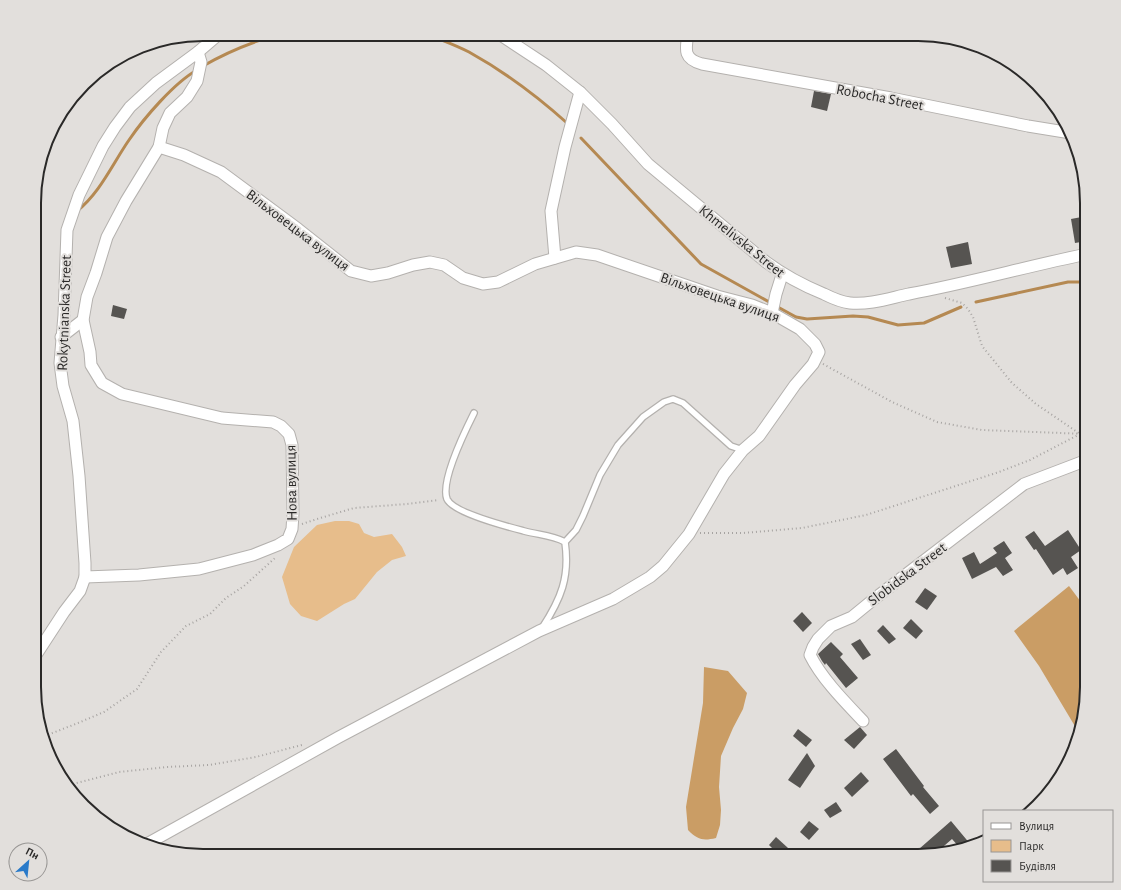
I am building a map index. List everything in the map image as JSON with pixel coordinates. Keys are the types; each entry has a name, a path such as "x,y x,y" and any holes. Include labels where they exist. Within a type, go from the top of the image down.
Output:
{"street":[{"name":"Rokytnianska Street","path":"41,647 80,591 85,577 80,476 73,420 63,386 60,363 64,315 67,230 79,195 103,146 115,127 130,107 156,83 199,57 206,41"},
{"name":"Khmelivska Street","path":"510,41 546,65 580,92 612,124 648,164 738,240 782,274 821,293 848,303 862,303 935,290 1080,256"},
{"name":"Robocha Street","path":"687,41 686,53 690,59 702,64 891,98 1063,132"},
{"path":"61,337 83,320 87,296 107,237 126,201 159,147 163,128 170,113 187,97 197,81 199,57"},
{"path":"555,258 551,211 565,147 580,92"},
{"name":"Вільховецька вулиця","path":"159,147 184,155 221,172 298,229 351,271 371,276 430,262 444,265 463,278 482,284 498,282 535,264 576,252 597,254 717,296 772,311 800,329 814,344 819,352 815,360"},
{"path":"772,311 782,274"},
{"name":"Нова вулиця","path":"83,320 90,352 91,365 102,383 122,394 222,418 273,422 281,426 289,434 292,445 293,474 292,529 288,539 278,545 253,555 199,569 139,575 85,577"},
{"path":"153,841 339,738 539,631 613,599 650,577 663,566 689,534 724,474 743,450 760,436 795,384 815,360"},
{"name":"Slobidska Street","path":"863,721 846,703 814,663 810,655 818,639 831,626 852,617 1024,484 1080,463"}],"lane":[{"path":"539,631 554,609 565,580 567,560 565,542 576,530 600,474 618,445 643,417 664,402 673,400 683,403 731,446 743,450"},
{"path":"474,413 456,453 448,480 446,494 447,500 454,507 485,520 526,532 557,537 565,542"}],"path":[{"path":"935,290 938,294 946,298 962,303 968,309 973,317 982,346 1012,383 1036,404 1080,434"},
{"path":"815,360 892,402 937,422 982,430 1080,434"},
{"path":"689,534 743,533 802,528 866,515 999,472 1030,460 1080,434"},
{"path":"292,529 317,518 354,508 407,504 430,500 447,500"},
{"path":"48,734 104,712 137,689 161,652 186,626 210,614 226,598 244,586 263,570 280,554 288,539"},
{"path":"73,784 119,772 167,767 208,765 256,757 306,744"}],"green space":[{"path":"335,521 349,521 359,524 364,533 374,537 392,534 402,547 406,556 392,560 377,572 355,599 317,621 301,616 290,604 282,577 294,547 317,525"}],"shaded area":[{"path":"1069,586 1080,601 1080,698 1075,726 1039,666 1014,631"},
{"path":"704,667 728,671 747,693 743,709 721,756 719,787 721,810 720,825 716,838 708,839 698,838 688,830 686,807 703,703"}],"building":[{"path":"814,91 831,94 827,111 811,107"},
{"path":"1080,217 1080,242 1075,243 1071,219"},
{"path":"968,242 972,264 951,268 946,247"},
{"path":"113,305 127,309 124,319 111,316"},
{"path":"1068,530 1080,548 1080,551 1071,557 1078,568 1067,575 1063,568 1053,575 1036,549 1034,550 1025,537 1034,531 1045,546"},
{"path":"1004,541 1012,553 1005,558 1013,570 1003,576 996,567 972,579 962,558 974,552 980,564 997,553 993,548"},
{"path":"925,588 937,596 927,610 915,602"},
{"path":"802,612 812,623 803,632 793,621"},
{"path":"911,619 923,631 916,639 903,628"},
{"path":"883,625 896,639 889,644 877,631"},
{"path":"860,639 871,655 863,660 851,644"},
{"path":"831,642 843,654 840,657 858,678 846,688 826,663 825,665 818,654"},
{"path":"860,727 867,735 854,749 844,740"},
{"path":"798,729 812,740 806,747 793,736"},
{"path":"896,749 924,786 923,787 939,806 930,814 913,794 911,796 883,759"},
{"path":"807,753 815,766 800,788 788,780"},
{"path":"861,772 869,781 852,797 844,788"},
{"path":"836,802 842,811 830,818 824,810"},
{"path":"809,821 819,829 809,840 800,832"},
{"path":"951,821 967,841 956,844 952,839 942,847 919,849"},
{"path":"776,837 788,848 773,849 769,845"}],"waterway":[{"path":"203,66 221,56 257,41"},
{"path":"444,41 464,49 508,76 544,103 567,123"},
{"path":"77,211 93,196 129,140 151,112 169,92 197,70"},
{"path":"581,138 701,264 771,303"},
{"path":"976,302 1068,282 1080,282"},
{"path":"776,306 796,317 807,319 853,316 868,317 898,325 924,323 961,307"}]}
